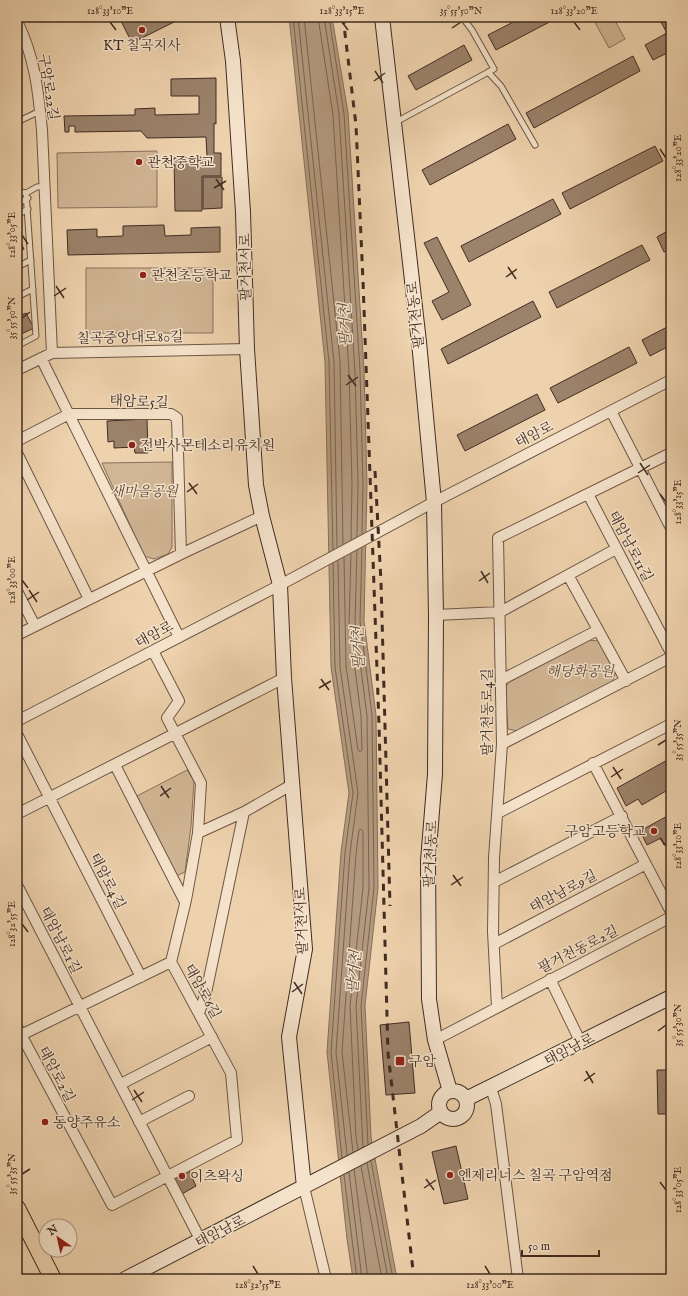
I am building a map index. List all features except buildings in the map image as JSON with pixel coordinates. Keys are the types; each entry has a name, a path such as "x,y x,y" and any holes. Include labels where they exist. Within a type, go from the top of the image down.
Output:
{"main road":[{"name":"팔거천서로","path":"227,17 233,61 243,212 247,349 256,485 262,516 280,585 284,678 305,949 289,1037 309,1184"},
{"name":"팔거천동로","path":"382,17 419,342 434,502 436,615 435,774 428,861 429,999 435,1040 450,1091"},
{"name":"태암남로","path":"466,1099 491,1088 671,997"},
{"path":"450,1091 460,1092 466,1099 466,1108 461,1116 457,1118 448,1118 440,1112 438,1103 440,1098 450,1091"},
{"name":"태암남로","path":"125,1279 421,1126 440,1112"},
{"path":"17,1208 53,1279"}],"street":[{"name":"구암로22길","path":"17,21 31,54 40,111 52,353"},
{"name":"칠곡중앙대로80길","path":"17,370 52,353 247,349"},
{"path":"41,358 145,571 179,637"},
{"name":"태암로","path":"17,721 280,585 434,502 671,380"},
{"path":"611,411 671,528"},
{"name":"태암로5길","path":"17,441 69,414 171,414 177,418 181,554"},
{"path":"17,453 89,599"},
{"path":"500,612 498,538 671,453"},
{"name":"태암남로11길","path":"588,494 671,653"},
{"path":"17,635 145,571 262,516"},
{"path":"436,615 500,612 616,549"},
{"path":"568,575 626,681"},
{"path":"17,591 35,626"},
{"name":"팔거천동로4길","path":"494,944 494,882 502,744 500,612"},
{"path":"501,680 598,630"},
{"name":"태암로6길","path":"153,651 179,701 167,718 201,783 198,833 186,902 171,962 231,1073 237,1140 167,1175"},
{"path":"502,744 671,657"},
{"path":"17,814 176,735 284,678"},
{"path":"498,813 671,724"},
{"name":"태암로4길","path":"17,734 141,977"},
{"path":"593,763 671,912"},
{"path":"115,765 186,902"},
{"path":"198,833 244,812 293,784"},
{"path":"199,1013 206,993 244,812"},
{"path":"494,882 622,816"},
{"name":"태암남로9길","path":"494,944 646,864"},
{"name":"태암남로1길","path":"17,885 201,1240"},
{"name":"팔거천동로2길","path":"435,1040 497,1006 671,917"},
{"path":"494,944 497,1006"},
{"path":"19,1031 80,1007 171,962"},
{"path":"550,979 580,1043"},
{"name":"태암로2길","path":"19,1031 112,1205 167,1175"},
{"path":"121,1084 212,1037"},
{"path":"491,1088 496,1104 518,1279"},
{"path":"139,1122 189,1096"},
{"path":"309,1184 326,1279"}],"lane":[{"path":"393,123 494,69 472,30 462,17"},
{"path":"488,72 501,86 535,145"},
{"path":"17,122 40,111"},
{"path":"17,204 37,186 44,186"},
{"path":"17,191 27,196"},
{"path":"17,346 36,336 27,196"},
{"path":"17,215 28,209"},
{"path":"17,267 31,260"},
{"path":"17,297 33,289"}],"green space":[{"path":"592,17 613,17 625,39 609,48"},
{"path":"157,151 157,207 58,208 57,153"},
{"path":"86,268 213,268 213,333 86,333"},
{"name":"새마을공원","path":"172,462 172,547 168,554 154,559 144,556 102,463"},
{"name":"해당화공원","path":"587,640 599,641 616,672 612,682 518,731 508,729 505,688 510,681"},
{"path":"187,770 194,781 191,826 185,872 176,876 135,797"}],"water":[{"name":"팔거천","path":"289,17 332,17 348,113 364,371 367,484 364,621 376,715 378,888 365,1005 371,1137 397,1279 353,1279 347,1239 327,1052 341,852 349,793 331,667 325,362"}],"railway":[{"path":"343,17 356,125 363,281 379,725 388,1053 414,1279"},
{"path":"375,471 381,582 390,906"}],"place":[{"name":"KT 칠곡지사","path":"142,30"},
{"name":"관천중학교","path":"139,162"},
{"name":"관천초등학교","path":"143,275"},
{"name":"전박사몬테소리유치원","path":"132,445"},
{"name":"구암고등학교","path":"654,831"},
{"name":"구암","path":"400,1061"},
{"name":"동양주유소","path":"45,1122"},
{"name":"엔제리너스 칠곡 구암역점","path":"450,1175"},
{"name":"이츠왁싱","path":"182,1176"}]}
